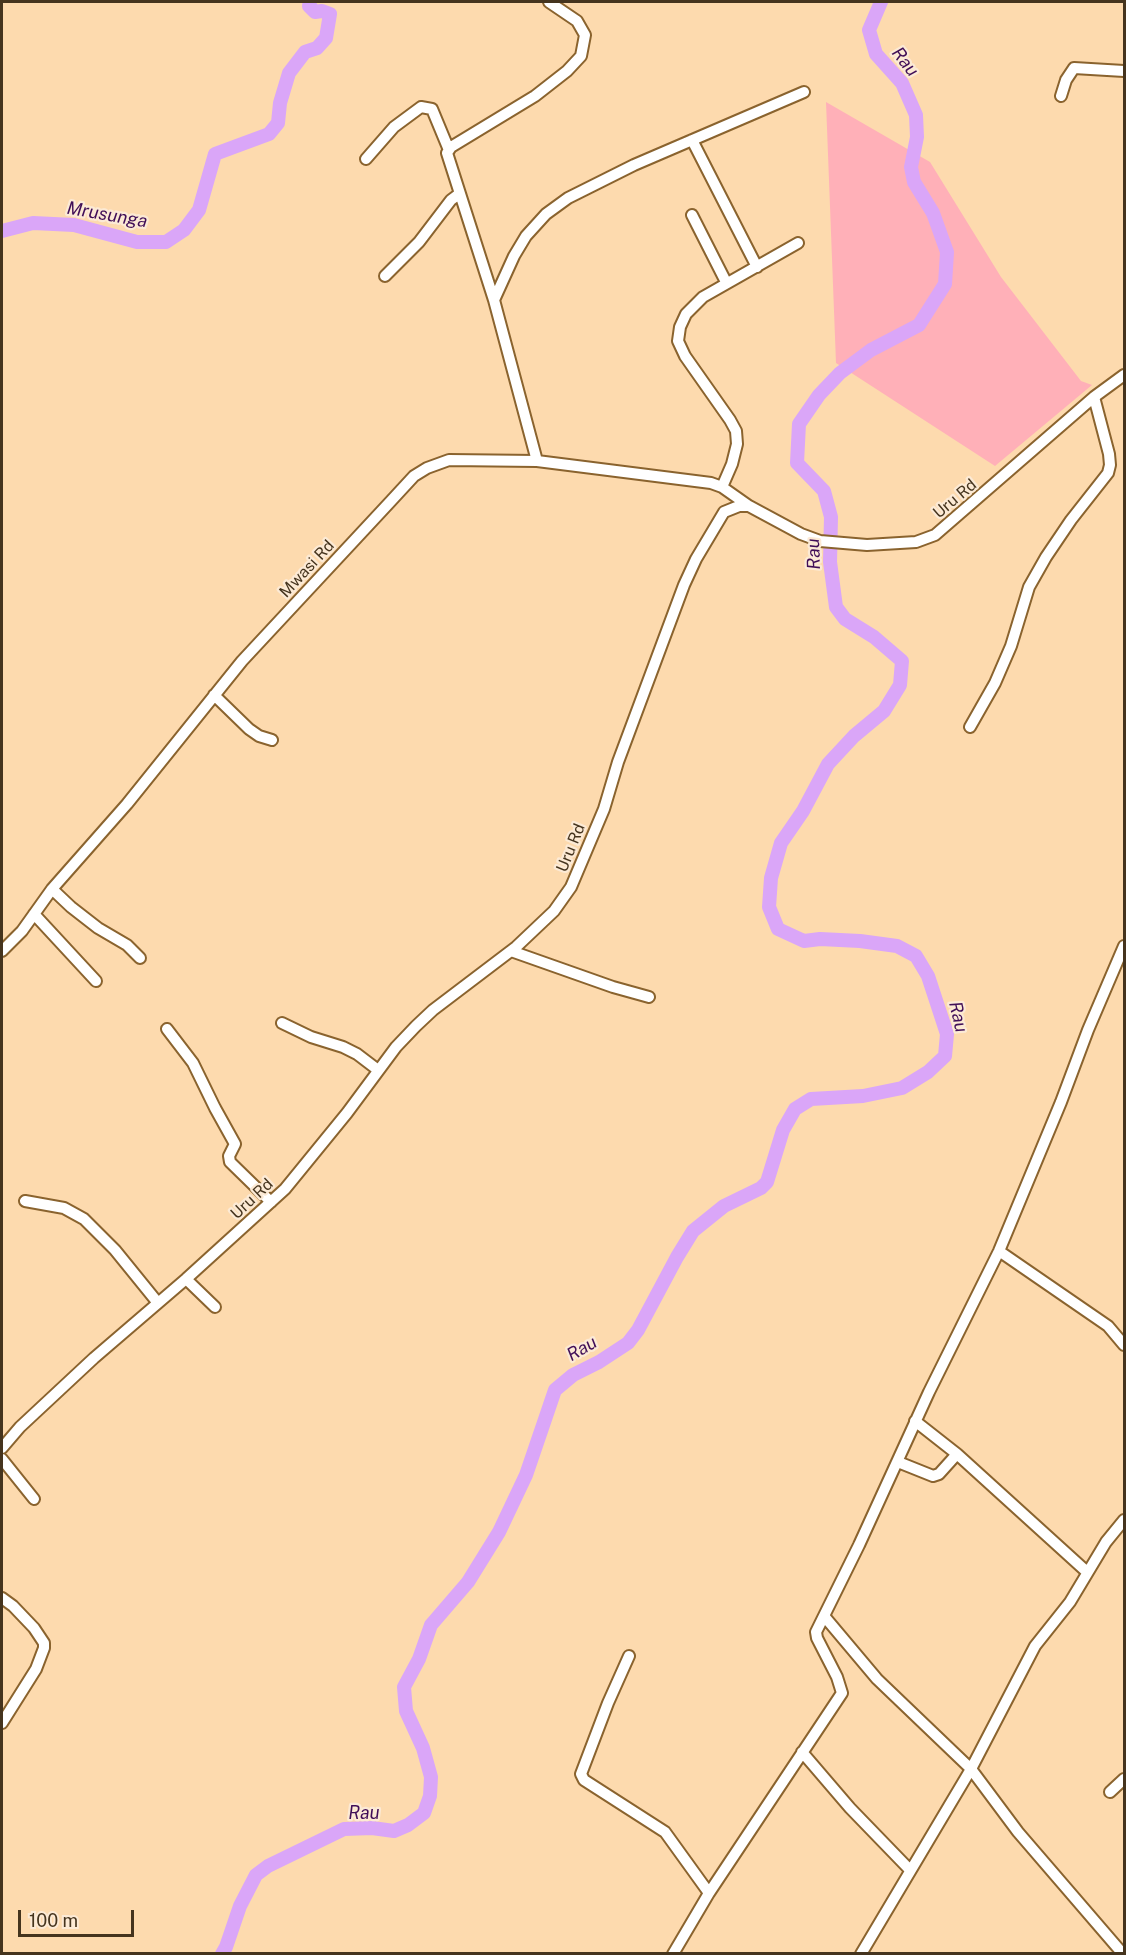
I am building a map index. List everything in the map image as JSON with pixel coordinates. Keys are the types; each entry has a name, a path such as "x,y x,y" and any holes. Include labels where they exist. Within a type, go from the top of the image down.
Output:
{"street":[{"path":"448,150 535,96 581,56 585,35 577,21 549,2"},
{"path":"1061,96 1066,80 1074,68 1125,71"},
{"path":"494,300 520,245 535,224 546,214 585,188 804,92"},
{"path":"366,159 393,128 421,106 432,109 448,150 448,158 459,194 494,300 537,460"},
{"path":"692,140 756,267"},
{"path":"385,276 419,242 451,200 459,194"},
{"path":"692,215 726,282"},
{"path":"722,488 737,444 736,431 685,356 678,341 680,327 694,304 726,282 798,243"},
{"name":"Uru Rd","path":"2,1448 20,1427 87,1365 271,1202 304,1168 396,1047 433,1010 511,951 554,911 571,887 604,809 618,762 684,585 696,559 724,512 731,508 749,506 801,534 830,542 891,545 916,542 935,535 1094,397 1125,375"},
{"path":"970,727 995,683 1011,645 1029,587 1046,556 1108,473 1109,454 1094,397"},
{"name":"Mwasi Rd","path":"2,951 22,931 52,889 127,804 242,661 414,476 436,463 449,460 537,460 711,483 749,506"},
{"path":"214,695 249,729 259,736 272,740"},
{"path":"52,889 70,907 98,928 127,945 140,958"},
{"path":"34,914 96,981"},
{"path":"673,1953 709,1893 842,1693 841,1685 816,1632 859,1545 915,1421 999,1251 1061,1102 1088,1030 1125,946"},
{"path":"511,951 613,987 649,997"},
{"path":"282,1023 311,1037 343,1047 357,1054 378,1070"},
{"path":"167,1029 196,1069 214,1108 235,1144 229,1156 230,1162 271,1202"},
{"path":"25,1201 64,1208 84,1219 115,1250 158,1303"},
{"path":"999,1251 1108,1326 1125,1345"},
{"path":"186,1279 215,1307"},
{"path":"915,1421 957,1454 1087,1572"},
{"path":"897,1462 933,1476 939,1474 957,1454"},
{"path":"2,1459 34,1499"},
{"path":"861,1953 971,1769 1035,1646 1070,1602 1106,1542 1125,1520"},
{"path":"2,1598 34,1628 44,1643 44,1648 36,1669 2,1723"},
{"path":"824,1616 890,1693 971,1769 1018,1832 1123,1953"},
{"path":"629,1656 581,1774 584,1780 665,1832 709,1893"},
{"path":"802,1752 850,1808 910,1870"},
{"path":"1110,1792 1125,1779"}],"shaded area":[{"path":"826,102 930,162 1001,277 1081,381 1092,385 995,466 836,363"}],"waterway":[{"name":"Mrusunga","path":"2,231 33,223 74,225 137,242 166,242 184,230 199,210 215,154 269,134 278,123 280,103 289,73 305,52 317,48 326,38 330,14 322,11 315,12 309,6 310,2"},
{"name":"Rau","path":"222,1954 240,1906 256,1875 268,1866 344,1829 372,1828 394,1831 408,1825 424,1813 430,1796 431,1777 423,1748 406,1711 404,1687 419,1659 431,1625 468,1582 499,1532 526,1475 555,1390 573,1375 599,1362 628,1343 638,1330 693,1231 724,1206 761,1188 767,1182 783,1130 795,1109 811,1099 863,1096 902,1088 928,1072 945,1056 947,1034 928,976 916,956 897,946 860,941 820,939 804,941 778,929 769,907 771,878 781,843 803,811 828,764 854,736 884,711 900,685 902,661 874,637 845,619 836,607 830,562 831,517 824,491 797,463 799,424 819,395 840,373 871,350 919,325 945,284 947,252 933,213 914,182 911,167 917,137 916,115 902,83 876,54 869,30 881,2"}]}
